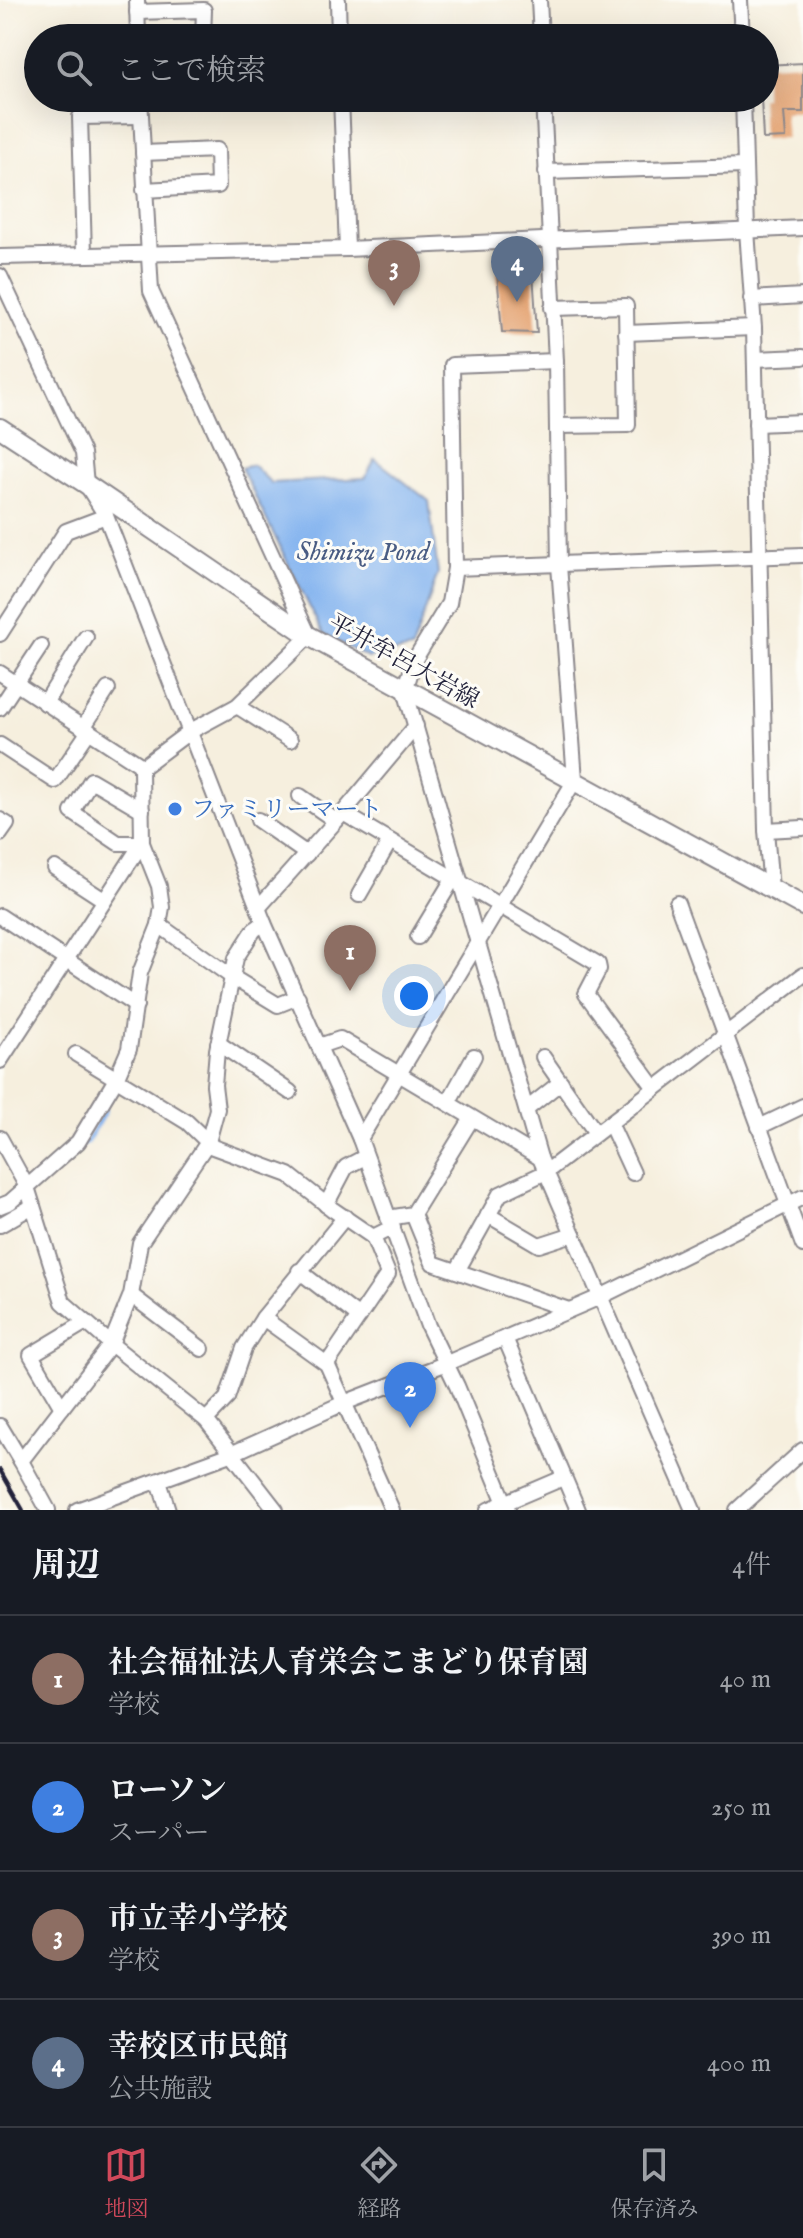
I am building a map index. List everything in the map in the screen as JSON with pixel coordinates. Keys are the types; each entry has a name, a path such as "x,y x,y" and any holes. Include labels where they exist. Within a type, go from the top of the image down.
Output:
{"main road":[{"name":"平井牟呂大岩線","path":"0,428 309,636 803,906"}],"street":[{"path":"338,0 339,24"},
{"path":"539,0 540,24"},
{"path":"740,0 741,24"},
{"path":"137,6 204,10 204,24"},
{"path":"141,112 151,291 309,636 237,706 189,732 141,768"},
{"path":"342,112 347,249"},
{"path":"360,1139 575,780 559,565 556,361 544,112"},
{"path":"743,112 754,328 766,830 771,889"},
{"path":"84,254 80,117 141,116"},
{"path":"143,153 217,150 218,186 144,190"},
{"path":"546,172 745,166"},
{"path":"0,257 347,249 803,228"},
{"path":"0,276 83,453 86,484 106,516 264,923 360,1139 428,1326 447,1363 506,1506"},
{"path":"751,299 803,296"},
{"path":"552,308 626,306 628,425 557,426"},
{"path":"626,333 754,328"},
{"path":"755,359 803,357"},
{"path":"556,361 452,365 455,568 449,603 415,659 405,690 457,881 543,1165 693,1510"},
{"path":"756,424 803,422"},
{"path":"0,634 66,531 106,516"},
{"path":"455,568 803,555"},
{"path":"45,703 86,637"},
{"path":"0,708 41,646"},
{"path":"0,673 141,768"},
{"path":"0,745 55,781 108,689"},
{"path":"237,706 290,740"},
{"path":"258,908 416,726"},
{"path":"0,1225 78,1142 116,1079 129,1049 140,973 159,925 162,907 159,886 142,843 141,768"},
{"path":"142,810 91,780 72,812 118,843 142,843"},
{"path":"300,796 390,841 598,964 599,969 586,994 655,1088"},
{"path":"0,820 7,824 0,834"},
{"path":"258,820 307,854"},
{"path":"766,830 803,828"},
{"path":"359,895 390,841"},
{"path":"0,1061 142,843"},
{"path":"55,868 104,900"},
{"path":"418,937 457,881"},
{"path":"677,903 803,1245"},
{"path":"2,922 136,1006"},
{"path":"21,1461 111,1344 131,1295 140,1243 208,1142 217,1109 214,1085 218,1043 236,958 254,930 264,923"},
{"path":"159,925 232,977 278,1005 298,997"},
{"path":"457,1271 500,1194 610,1123 803,975"},
{"path":"319,1046 340,1039 448,1103 543,1165"},
{"path":"218,1043 290,1092"},
{"path":"76,1054 187,1122 208,1142 230,1154 289,1175 373,1237 388,1274 327,1364"},
{"path":"448,1103 474,1056"},
{"path":"543,1057 596,1133"},
{"path":"527,1109 561,1082"},
{"path":"759,1127 803,1106"},
{"path":"373,1237 390,1223 413,1214 472,1118"},
{"path":"610,1123 633,1173"},
{"path":"0,1138 30,1195 63,1302 206,1420 276,1510"},
{"path":"326,1205 346,1167 365,1157"},
{"path":"0,1206 30,1195"},
{"path":"77,1510 231,1454 344,1403 505,1338 600,1297 803,1197"},
{"path":"413,1214 433,1263 569,1310"},
{"path":"488,1215 539,1245 573,1234"},
{"path":"206,1420 227,1398 244,1348 263,1318 345,1217"},
{"path":"299,1271 359,1317"},
{"path":"131,1295 202,1349"},
{"path":"263,1318 327,1364 392,1510"},
{"path":"62,1408 31,1355 86,1322"},
{"path":"505,1338 578,1510"},
{"path":"0,1426 48,1510"},
{"path":"737,1510 803,1450"},
{"path":"488,1510 506,1506 563,1478"},
{"path":"159,1481 168,1510"}],"water":[{"name":"Shimizu Pond","path":"375,459 429,501 438,573 412,649 368,658 323,634 241,468 253,465 271,483 365,478"}],"building":[{"path":"803,63 803,112 784,112 786,138 763,139 762,112 779,112 779,64"},
{"path":"497,272 533,272 537,333 502,332"}],"waterway":[{"path":"81,1146 87,1142 105,1111"}],"railway":[{"path":"0,1470 23,1510"}],"place":[{"name":"幸校区市民館","path":"517,302"},
{"name":"市立幸小学校","path":"394,306"},
{"name":"ファミリーマート","path":"175,809"},
{"name":"社会福祉法人育栄会こまどり保育園","path":"350,991"},
{"name":"ローソン","path":"410,1428"}]}
